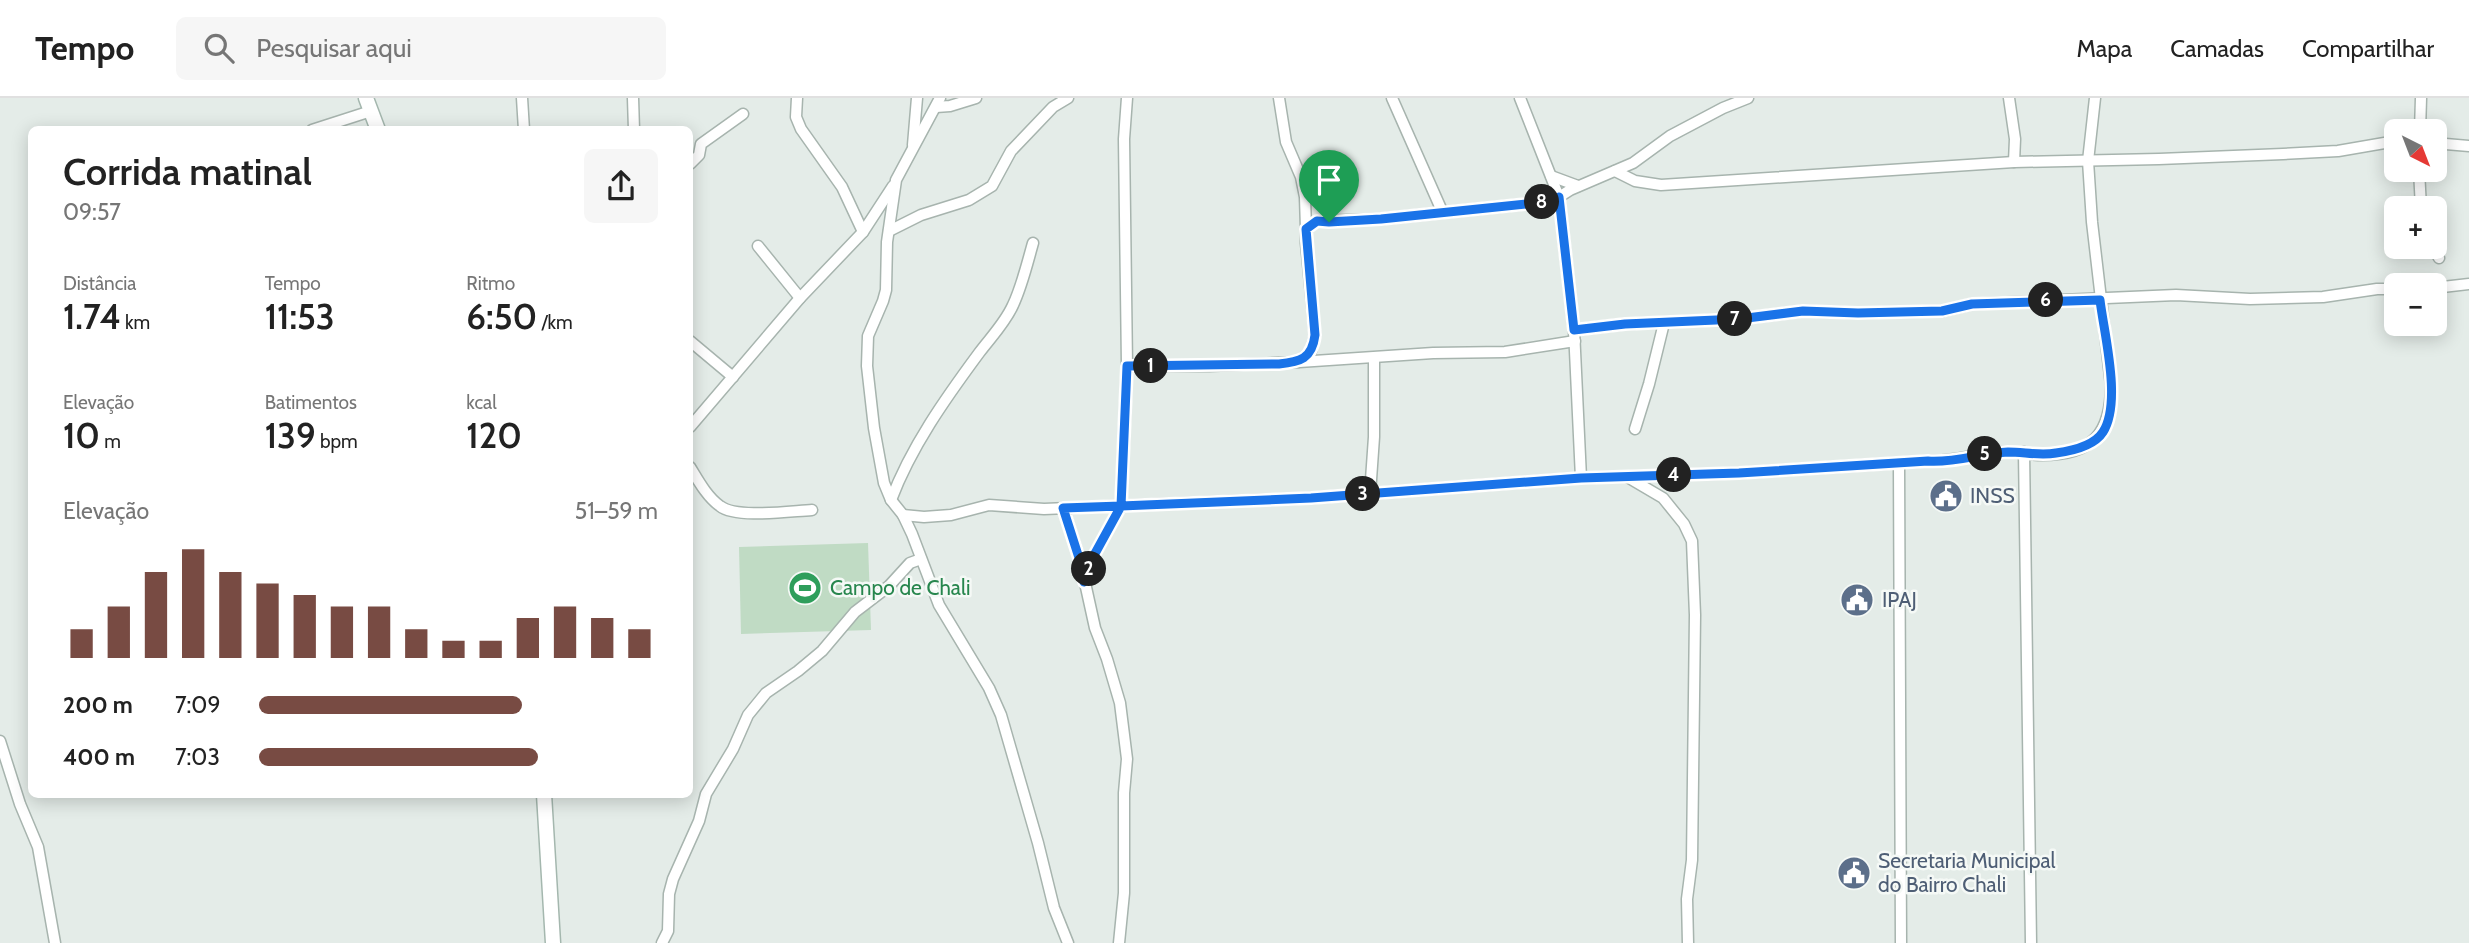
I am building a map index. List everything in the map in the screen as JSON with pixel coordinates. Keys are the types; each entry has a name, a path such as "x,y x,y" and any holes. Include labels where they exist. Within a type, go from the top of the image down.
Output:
{"street":[{"path":"522,98 524,126"},
{"path":"633,98 634,126"},
{"path":"797,98 796,117 801,129 842,187 863,232"},
{"path":"912,147 917,98"},
{"path":"693,423 800,298 863,232 896,180 938,102 950,106 976,98"},
{"path":"889,231 921,215 969,200 992,186 1011,151 1044,115 1068,98"},
{"path":"1084,582 1092,559 1121,506 1127,366 1124,139 1127,98"},
{"path":"1279,98 1286,142 1301,177 1306,197 1315,335 1311,351 1298,362"},
{"path":"1392,98 1442,211"},
{"path":"1520,98 1559,197 1575,335 1581,478"},
{"path":"1306,229 1317,221 1381,219 1535,203 1559,197 1633,163 1670,136 1748,98"},
{"path":"2009,98 2015,139 2014,162"},
{"path":"903,515 951,515 989,505 1007,504 1044,509 1121,506 1370,494 1581,478 1951,462 1990,453 2024,452 2040,455 2075,449 2104,431 2111,408 2111,385 2100,300 2088,161 2095,98"},
{"path":"2420,119 2421,98"},
{"path":"321,126 368,104 376,126"},
{"path":"693,161 699,155 701,144 743,114"},
{"path":"1615,171 1634,181 1661,185 2014,162 2296,153 2384,143"},
{"path":"2447,144 2469,146"},
{"path":"1551,176 1578,186"},
{"path":"896,180 889,231 886,290 884,301 870,327 867,349 876,439 884,483 891,500 903,515 939,605 989,688 1001,715 1054,908 1068,943"},
{"path":"891,500 900,475 917,443 1002,324 1013,304 1033,243"},
{"path":"758,246 800,298"},
{"path":"2447,287 2469,284"},
{"path":"1127,366 1209,366 1433,353 1505,352 1625,324 1739,319 1803,311 1942,311 1972,304 2176,295 2228,299 2276,298 2384,290"},
{"path":"1635,429 1664,323"},
{"path":"693,344 733,377"},
{"path":"1370,494 1375,427 1374,358"},
{"path":"2024,452 2031,943"},
{"path":"1899,464 1901,943"},
{"path":"693,472 719,506 727,510 812,510"},
{"path":"1626,476 1663,498 1684,523 1692,541 1695,615 1692,860 1687,899 1688,943"},
{"path":"1063,508 1080,561 1095,628 1120,703 1127,759 1124,793 1124,892 1119,943"},
{"path":"662,943 668,931 669,894 673,879 699,821 706,794 733,749 748,715 766,693 822,651 855,612 889,586 910,563 921,559"},
{"path":"0,741 20,804 38,847 55,943"},
{"path":"544,798 553,943"}],"green space":[{"name":"Campo de Chali","path":"868,543 871,630 741,634 739,547"}],"place":[{"name":"INSS","path":"1946,496"},
{"name":"Campo de Chali","path":"805,588"},
{"name":"IPAJ","path":"1857,600"},
{"name":"Secretaria Municipal do Bairro Chali","path":"1854,873"}],"route":[{"path":"1329,222 1317,221 1306,229 1315,335 1311,351 1298,362 1127,366 1121,506 1063,508 1084,582 1092,559 1121,506 1311,498 1581,478 1951,462 1997,452 2040,455 2075,449 2097,439 2104,431 2111,408 2111,385 2100,300 1972,304 1942,311 1785,312 1739,319 1625,324 1574,330 1559,197 1535,203 1329,222"}]}
